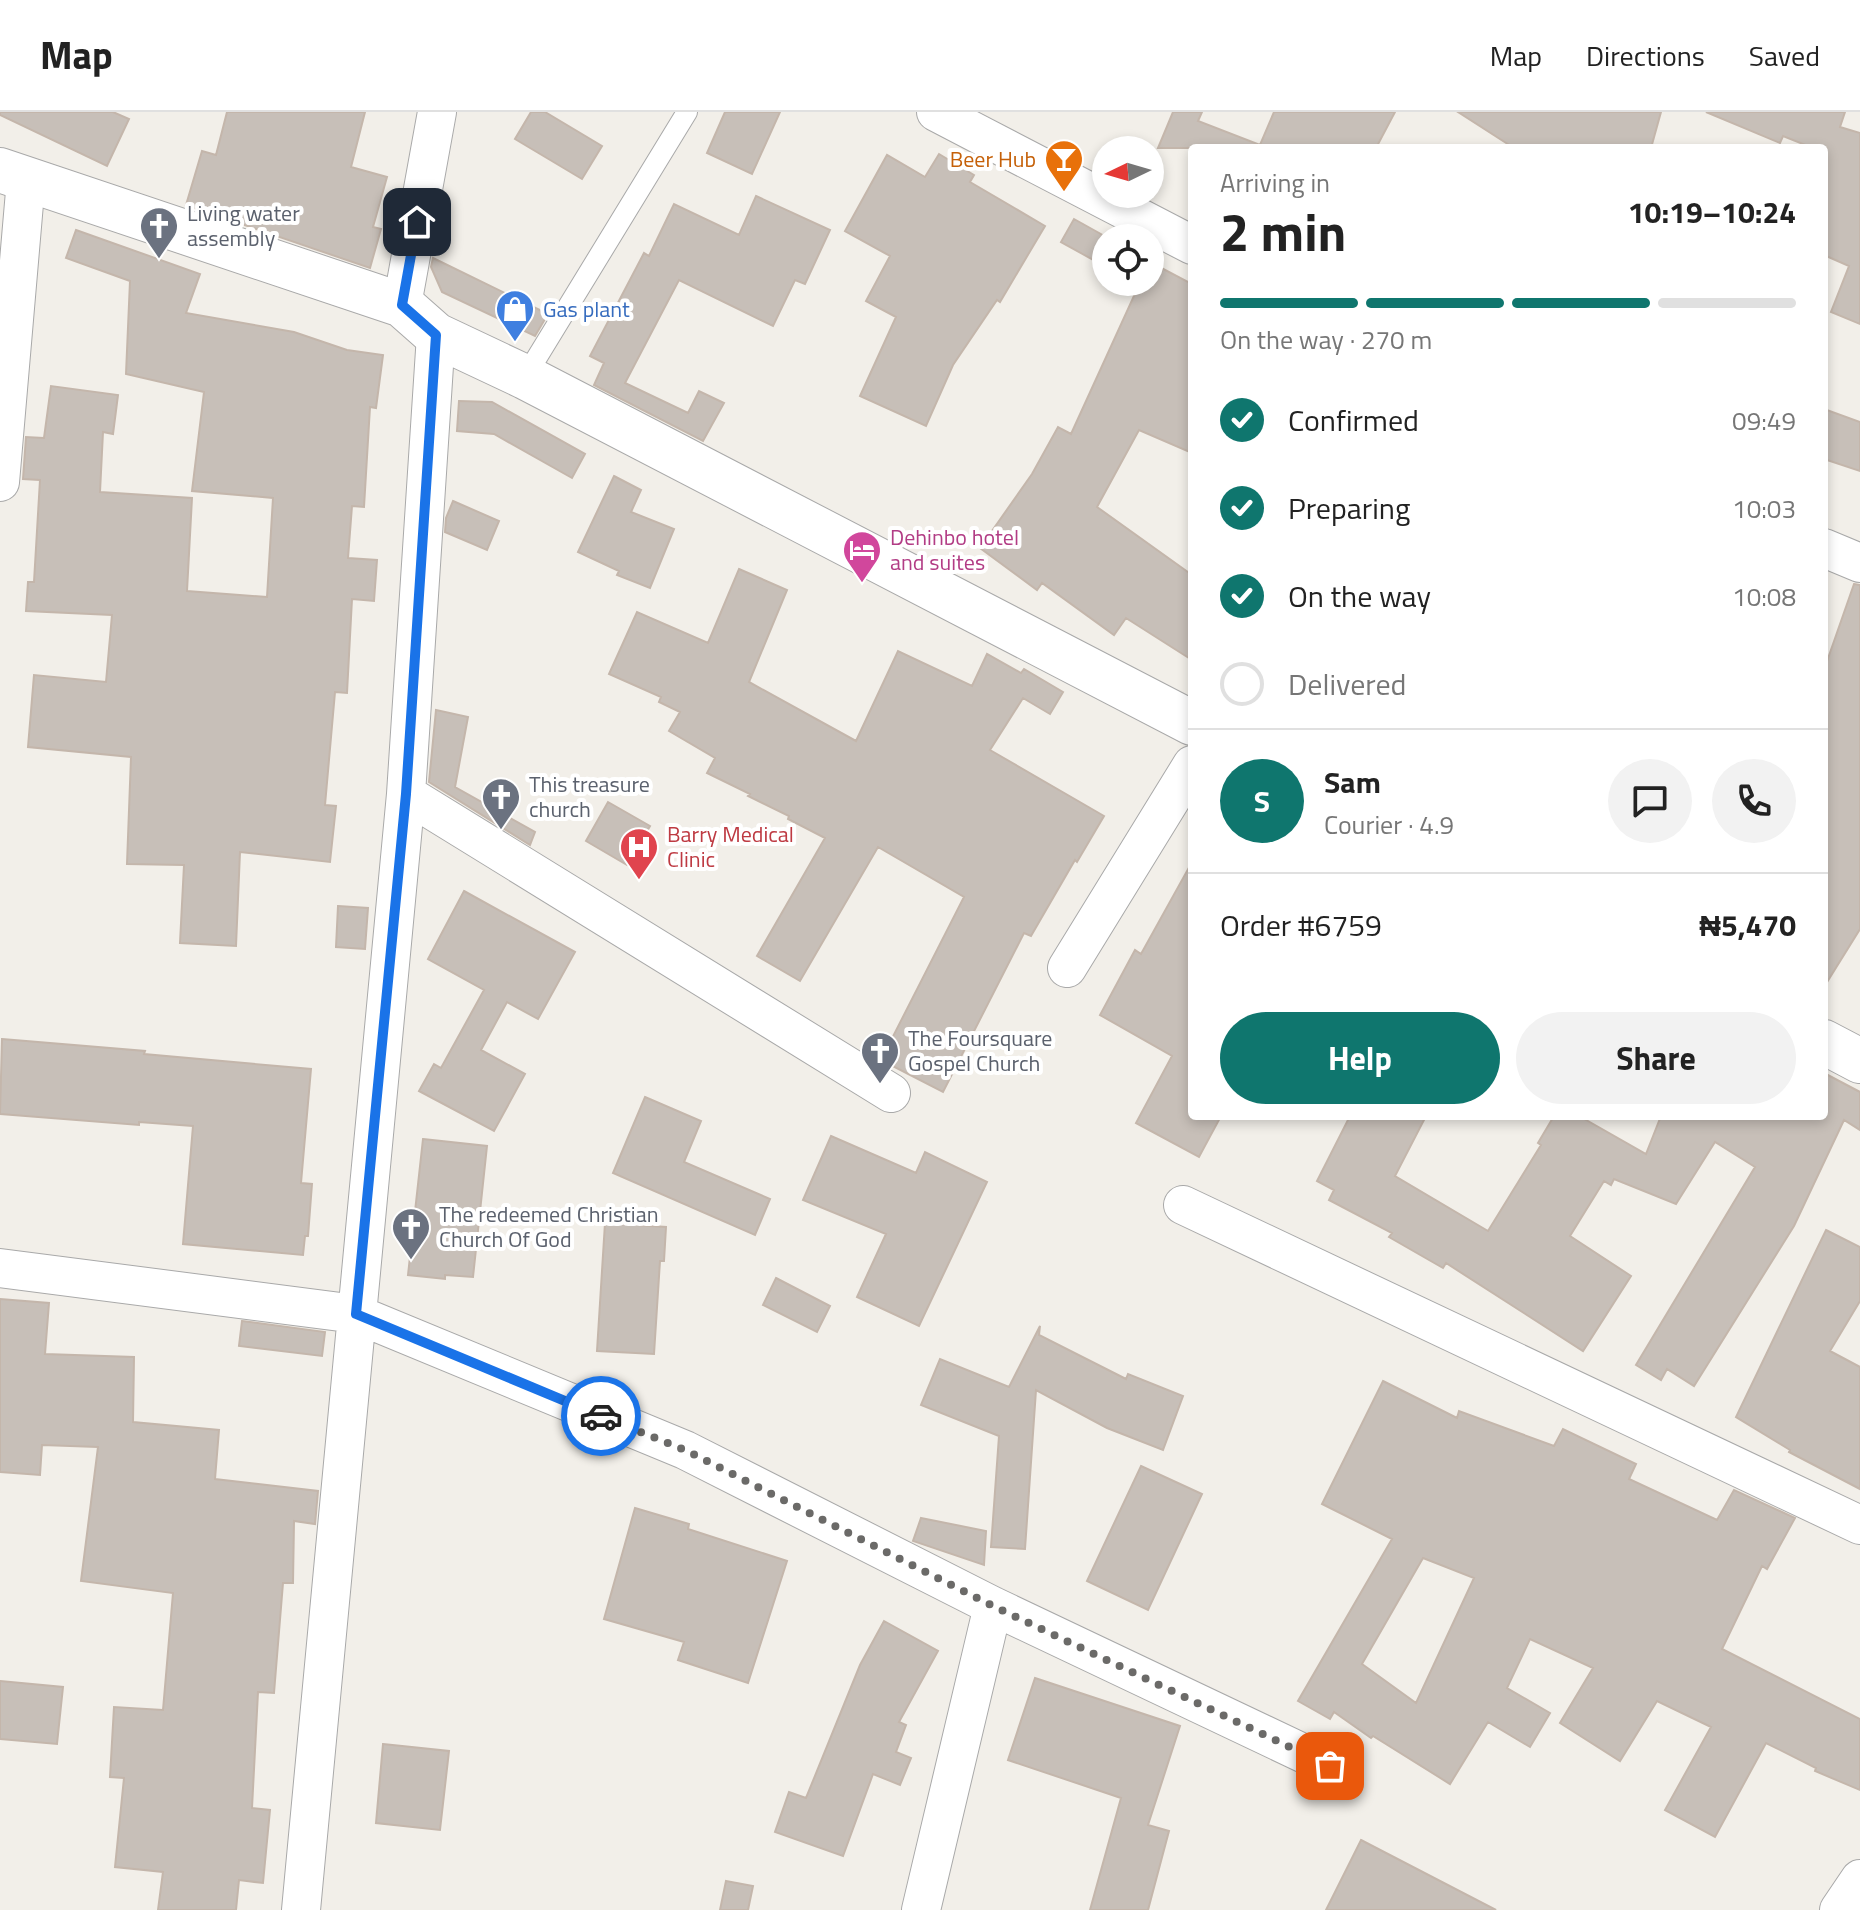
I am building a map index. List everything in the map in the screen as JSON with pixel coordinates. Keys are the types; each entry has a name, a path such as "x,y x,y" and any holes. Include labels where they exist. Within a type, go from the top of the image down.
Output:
{"street":[{"path":"402,305 437,112"},
{"path":"936,112 1188,243"},
{"path":"0,482 13,175 402,305 436,335 525,377 1188,721"},
{"path":"301,1910 406,794 436,335"},
{"path":"1828,550 1860,563"},
{"path":"1067,968 1188,771"},
{"path":"406,794 891,1093"},
{"path":"1828,1044 1860,1061"},
{"path":"1183,1205 1860,1525"},
{"path":"0,1268 356,1314 685,1450 993,1606 1330,1766"},
{"path":"921,1910 993,1606"},
{"path":"1839,1910 1860,1879"}],"lane":[{"path":"525,377 687,112"}],"building":[{"path":"0,112 113,112 129,119 107,166 0,115"},
{"path":"227,112 365,112 351,167 387,177 373,227 381,229 370,268 186,205 202,151 216,155"},
{"path":"531,112 545,112 602,146 582,179 515,139"},
{"path":"725,112 780,112 752,174 707,153"},
{"path":"1173,112 1202,112 1198,121 1257,144 1188,144 1188,148 1164,148 1163,136"},
{"path":"1274,112 1395,112 1378,144 1260,144"},
{"path":"1458,112 1661,112 1652,144 1508,144"},
{"path":"1706,112 1845,112 1840,127 1860,133 1860,324 1831,312 1849,266 1828,257 1828,144 1803,144 1783,136 1780,143"},
{"path":"939,154 974,175 970,182 1045,226 1000,302 997,300 953,365 926,426 860,396 896,317 866,301 890,256 845,231 887,155 925,177"},
{"path":"756,196 830,230 805,284 795,280 773,326 679,280 625,383 688,413 699,391 724,403 703,441 594,385 604,363 590,356 644,253 649,256 674,204 739,235"},
{"path":"1074,219 1092,229 1092,259 1061,242"},
{"path":"76,230 200,274 186,313 294,332 347,350 383,355 376,408 370,407 364,507 352,506 348,558 377,560 374,601 352,599 347,693 335,692 325,805 336,806 330,862 240,852 236,946 180,943 184,865 127,864 131,757 28,747 34,675 106,682 112,615 26,611 28,582 34,582 40,480 23,479 26,437 44,438 51,386 118,395 113,434 103,432 100,492 192,498 187,591 267,597 273,498 192,491 204,392 126,374 130,281 66,258"},
{"path":"433,258 548,314 535,336 442,292 431,267"},
{"path":"1164,269 1188,282 1188,451 1139,430 1097,507 1188,572 1188,657 1126,618 1114,635 1042,583 1037,590 980,548 1032,474 1058,427 1071,434 1134,296 1164,296"},
{"path":"459,401 492,402 585,454 572,478 494,434 457,431"},
{"path":"1828,410 1860,422 1860,471 1828,460"},
{"path":"614,476 641,490 631,512 674,529 650,588 617,575 619,571 578,552"},
{"path":"453,501 499,521 487,550 445,532 446,518"},
{"path":"739,569 787,590 749,682 856,741 898,651 972,686 987,654 1021,673 1024,669 1063,692 1050,714 1023,698 990,750 1104,816 1031,936 1024,933 943,1092 881,1060 964,897 878,847 800,981 757,956 825,838 707,773 715,758 669,731 680,712 659,702 661,697 609,674 637,612 708,643"},
{"path":"1854,584 1860,585 1860,929 1828,981 1828,659"},
{"path":"436,710 468,717 455,787 535,832 530,845 429,782"},
{"path":"608,802 650,826 627,865 586,841"},
{"path":"1188,869 1188,1120 1219,1120 1199,1157 1136,1123 1172,1056 1100,1015 1135,950 1141,954"},
{"path":"464,891 575,952 538,1019 507,1002 481,1050 525,1074 494,1131 419,1091 434,1064 441,1068 484,990 428,959"},
{"path":"338,906 368,908 365,949 336,947"},
{"path":"2,1039 311,1069 301,1183 312,1184 308,1236 305,1236 303,1255 183,1244 193,1126 0,1114"},
{"path":"1828,1075 1860,1092 1860,1130 1844,1120 1794,1226 1694,1386 1667,1369 1661,1380 1636,1365 1755,1167 1715,1142 1676,1204 1614,1179 1611,1185 1604,1181 1570,1236 1631,1276 1583,1351 1446,1263 1443,1268 1389,1237 1392,1233 1329,1200 1334,1190 1317,1181 1348,1120 1424,1120 1395,1176 1488,1231 1541,1145 1538,1143 1552,1120 1586,1120 1646,1154 1659,1120 1828,1120"},
{"path":"645,1097 701,1121 684,1162 770,1199 755,1235 613,1173"},
{"path":"831,1136 916,1173 925,1152 987,1182 919,1326 857,1297 886,1234 803,1200"},
{"path":"423,1139 487,1146 473,1277 445,1275 445,1279 408,1275"},
{"path":"605,1223 666,1227 664,1261 660,1261 654,1354 597,1351"},
{"path":"1826,1230 1860,1247 1860,1301 1830,1351 1860,1367 1860,1489 1789,1452 1736,1417"},
{"path":"776,1278 830,1306 817,1332 763,1305"},
{"path":"0,1299 49,1303 45,1354 134,1357 133,1422 219,1430 215,1479 318,1491 315,1524 294,1521 293,1583 283,1583 274,1693 258,1692 252,1808 270,1810 263,1883 239,1880 236,1910 158,1910 163,1872 115,1867 124,1778 110,1777 114,1707 163,1710 173,1593 81,1581 98,1447 42,1445 40,1475 0,1472"},
{"path":"242,1321 325,1332 322,1356 239,1346"},
{"path":"1040,1326 1039,1335 1126,1379 1128,1374 1183,1396 1163,1450 1107,1428 1036,1390 1025,1549 991,1547 999,1436 921,1405 940,1359 1009,1387"},
{"path":"1383,1381 1457,1418 1459,1411 1554,1446 1563,1429 1636,1464 1629,1479 1717,1520 1734,1490 1795,1518 1767,1569 1762,1566 1722,1649 1860,1719 1860,1790 1815,1771 1816,1768 1766,1743 1715,1837 1665,1810 1711,1727 1657,1701 1620,1761 1560,1723 1593,1668 1530,1639 1507,1688 1550,1713 1530,1747 1488,1722 1450,1784 1373,1736 1371,1738 1334,1712 1330,1719 1298,1701 1392,1539 1322,1504","holes":["1423,1558 1474,1578 1416,1703 1362,1664"]},
{"path":"1141,1466 1202,1494 1148,1610 1087,1581"},
{"path":"635,1508 689,1524 688,1529 787,1561 748,1683 678,1660 684,1642 604,1619"},
{"path":"921,1518 986,1531 984,1565 913,1541"},
{"path":"884,1621 938,1651 899,1722 906,1725 896,1752 911,1758 900,1785 873,1774 843,1856 775,1832 789,1792 806,1798 860,1665"},
{"path":"1035,1678 1180,1726 1148,1825 1169,1831 1148,1910 1090,1910 1121,1798 1008,1760"},
{"path":"0,1681 63,1687 57,1744 0,1739"},
{"path":"383,1744 449,1751 440,1830 376,1823"},
{"path":"1361,1840 1496,1910 1326,1910"},
{"path":"726,1881 753,1886 748,1910 720,1910"}],"way so far":[{"path":"601,1416 685,1450 993,1606 1330,1766"}],"place":[{"name":"Beer Hub","path":"1064,193"},
{"name":"Living water assembly","path":"159,260"},
{"name":"Gas plant","path":"515,343"},
{"name":"Dehinbo hotel and suites","path":"862,584"},
{"name":"This treasure church","path":"501,831"},
{"name":"Barry Medical Clinic","path":"639,881"},
{"name":"The Foursquare Gospel Church","path":"880,1085"},
{"name":"The redeemed Christian Church Of God","path":"411,1261"}],"route":[{"path":"417,222 402,305 436,335 406,794 356,1314 601,1416"}]}
